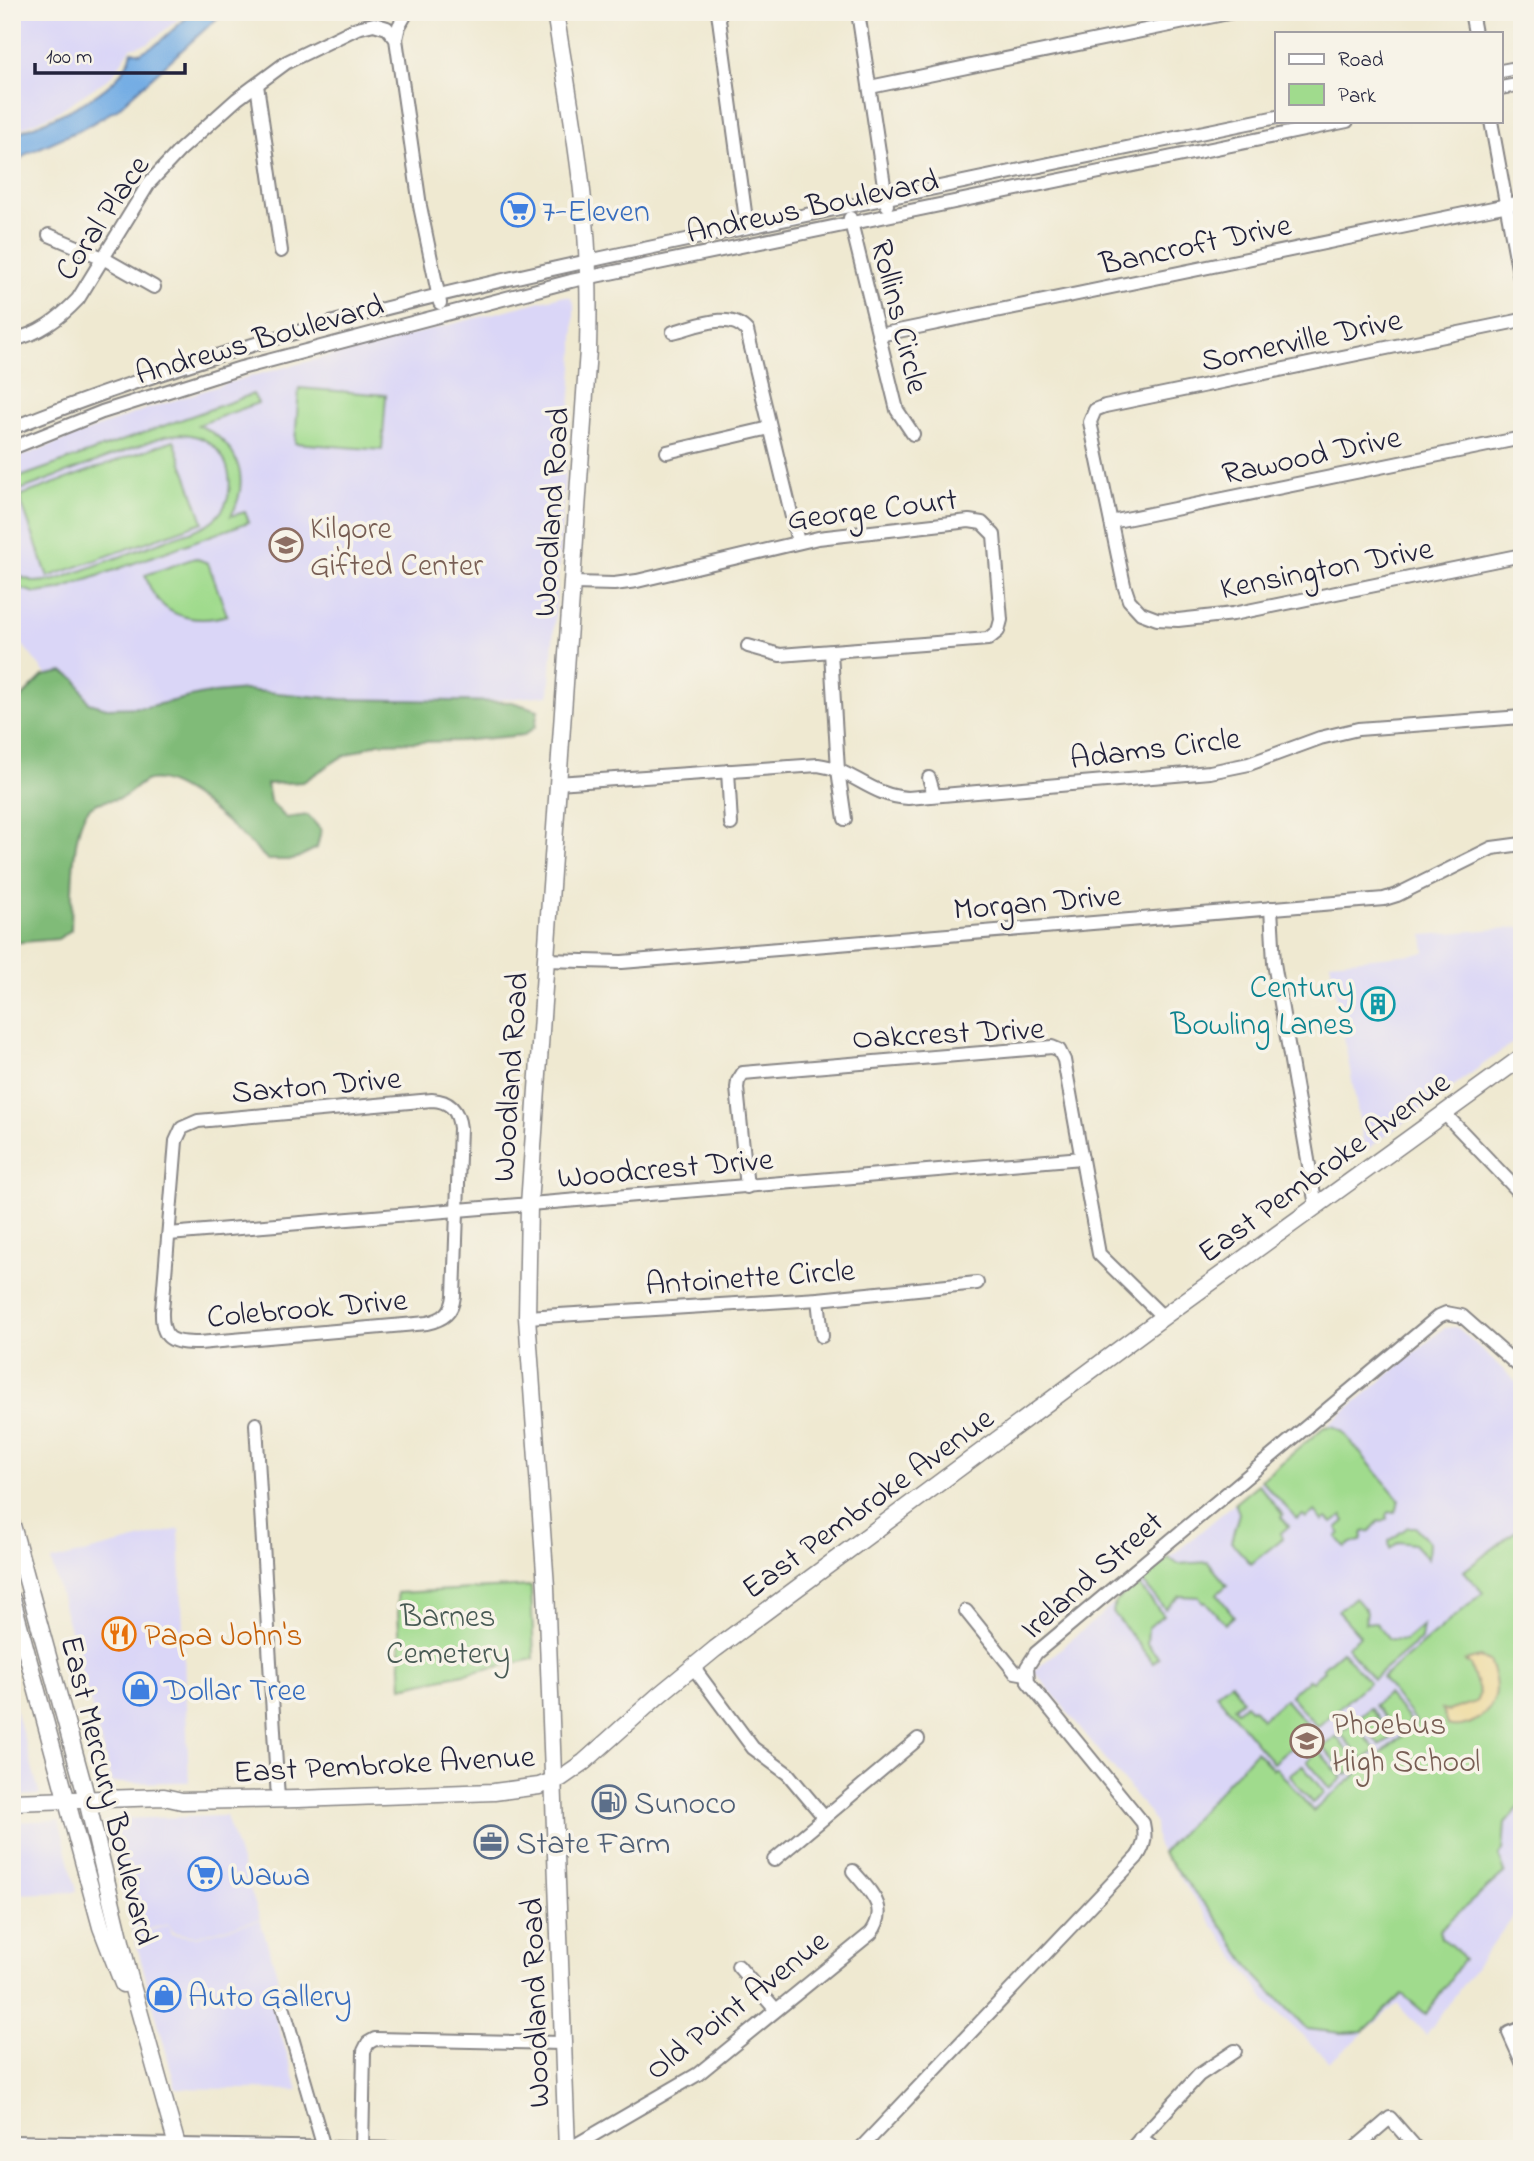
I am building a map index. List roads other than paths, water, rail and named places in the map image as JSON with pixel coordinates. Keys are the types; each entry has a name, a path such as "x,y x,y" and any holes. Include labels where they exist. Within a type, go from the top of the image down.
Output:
{"main road":[{"name":"Woodland Road","path":"555,12 579,158 589,278 586,399 529,1205 527,1317 546,1587 568,2149"},
{"name":"East Pembroke Avenue","path":"12,1812 164,1797 182,1801 509,1791 554,1781 584,1762 693,1667 1163,1317 1522,1056"},
{"name":"East Mercury Boulevard","path":"12,1525 88,1804 172,2147"},
{"name":"East Mercury Boulevard","path":"12,1599 101,1927 122,1982 172,2147"},
{"name":"East Pembroke Avenue","path":"12,1802 68,1805"}],"street":[{"name":"Coral Place","path":"12,340 42,329 62,316 78,299 149,183 180,150 237,99 287,62 357,28 368,26 380,12"},
{"path":"407,12 399,26 396,39 418,194 443,314"},
{"path":"718,12 747,227"},
{"path":"858,12 888,216"},
{"path":"870,87 1233,12"},
{"path":"1471,12 1475,32"},
{"path":"368,26 374,24 387,28 396,39"},
{"path":"1502,71 1522,67"},
{"path":"1502,88 1522,84"},
{"path":"257,85 281,251"},
{"name":"Andrews Boulevard","path":"12,428 109,390 176,368 283,337 588,260 1275,117"},
{"name":"Andrews Boulevard","path":"12,448 102,412 191,382 589,278 1342,122"},
{"path":"1491,122 1522,290"},
{"name":"Bancroft Drive","path":"879,335 1522,202"},
{"name":"Rollins Circle","path":"847,206 897,410 913,434"},
{"path":"49,235 103,258 154,287"},
{"path":"673,332 724,320 735,321 744,327 798,542"},
{"name":"Somerville Drive","path":"1111,522 1091,426 1092,413 1098,407 1522,320"},
{"path":"667,452 770,428"},
{"name":"Rawood Drive","path":"1111,522 1522,438"},
{"name":"George Court","path":"573,583 614,584 637,581 833,536 969,521 982,523 994,535 1001,614 1000,626 993,636 981,640 780,655 748,646"},
{"name":"Kensington Drive","path":"1111,522 1129,600 1141,613 1167,620 1233,614 1522,555"},
{"path":"831,652 838,770 845,819"},
{"name":"Adams Circle","path":"557,783 811,765 838,770 886,795 908,798 1210,772 1249,764 1310,741 1348,731 1522,717"},
{"path":"728,771 731,824"},
{"path":"929,778 934,795"},
{"name":"Morgan Drive","path":"545,960 622,962 1391,897 1492,848 1522,844"},
{"path":"1271,908 1274,963 1316,1206"},
{"name":"Oakcrest Drive","path":"747,1187 738,1081 743,1073 1052,1047 1059,1050 1064,1060 1099,1254 1163,1317"},
{"name":"Saxton Drive","path":"169,1234 176,1141 182,1128 198,1121 432,1100 447,1102 454,1107 460,1128 456,1209"},
{"path":"1444,1113 1522,1195"},
{"name":"Woodcrest Drive","path":"169,1234 1082,1158"},
{"name":"Colebrook Drive","path":"169,1234 162,1321 163,1329 170,1339 198,1343 359,1329 426,1323 442,1319 448,1314 454,1296 456,1209"},
{"name":"Antoinette Circle","path":"527,1317 818,1298 977,1283"},
{"path":"818,1298 822,1336"},
{"name":"Ireland Street","path":"860,2149 1026,1977 1137,1857 1143,1847 1146,1835 1143,1823 1032,1689 1026,1674 1030,1660 1439,1316 1446,1313 1462,1315 1522,1369"},
{"path":"256,1424 278,1799"},
{"path":"966,1611 1015,1672 1026,1674"},
{"path":"693,1667 753,1748 788,1774 824,1817"},
{"path":"774,1860 918,1739"},
{"name":"Old Point Avenue","path":"568,2149 698,2074 871,1933 880,1915 879,1906 853,1871"},
{"path":"738,1966 776,2010"},
{"path":"280,1996 324,2148"},
{"path":"1522,2028 1509,2034 1522,2062"},
{"path":"362,2148 364,2051 368,2043 375,2039 563,2043"},
{"path":"1131,2149 1199,2075 1235,2050"},
{"path":"1354,2149 1390,2118 1418,2149"},
{"path":"1140,2138 1157,2149"},
{"path":"12,2142 172,2147 408,2149"}],"water":[{"path":"193,12 224,12 117,109 84,128 28,153 12,165 12,135 82,104 100,93 126,66 132,51 140,53 158,43"}],"place":[{"name":"7-Eleven","path":"518,210"},
{"name":"Kilgore Gifted Center","path":"286,545"},
{"name":"Century Bowling Lanes","path":"1378,1004"},
{"name":"Papa John's","path":"119,1634"},
{"name":"Dollar Tree","path":"140,1689"},
{"name":"Phoebus High School","path":"1307,1741"},
{"name":"Sunoco","path":"609,1802"},
{"name":"State Farm","path":"491,1842"},
{"name":"Wawa","path":"205,1874"},
{"name":"Auto Gallery","path":"164,1995"}],"park label":[{"name":"Barnes Cemetery","path":"448,1634"}]}
